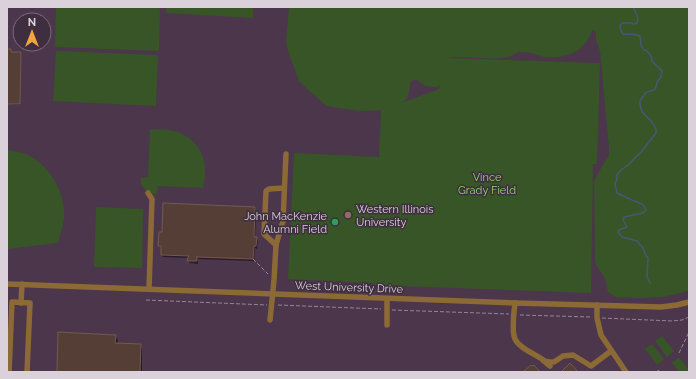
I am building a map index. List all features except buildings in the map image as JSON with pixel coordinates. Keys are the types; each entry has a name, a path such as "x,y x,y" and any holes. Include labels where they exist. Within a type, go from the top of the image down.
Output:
{"street":[{"path":"270,320 276,245 283,221 286,154"},
{"path":"276,245 264,234 266,191 269,189 284,188"},
{"path":"148,193 152,199 149,289"},
{"name":"West University Drive","path":"7,284 661,307 689,302"},
{"path":"21,303 22,284"},
{"path":"387,298 387,325"},
{"path":"9,372 12,302 30,303 27,372"},
{"path":"515,303 515,339 528,351 550,366"},
{"path":"597,305 597,318 601,335 626,372"},
{"path":"544,361 554,362 563,356 573,355 591,366 611,351"}],"path":[{"path":"253,259 274,280"},
{"path":"146,300 672,321 682,320 689,317"},
{"path":"679,353 689,332"}],"shaded area":[{"name":"Western Illinois University","path":"7,7 658,7 689,58 689,372 7,372"}],"green space":[{"path":"56,7 160,7 159,51 55,47"},
{"path":"166,7 253,7 253,18 166,13"},
{"name":"Vince Grady Field","path":"289,7 689,7 689,290 664,297 616,297 608,292 605,278 596,265 594,181 609,155 609,148 600,51 596,40 596,32 593,30 586,43 580,49 564,56 544,57 522,52 502,58 446,58 600,63 597,164 593,164 591,293 373,285 373,283 288,279 294,153 379,157 381,110 361,111 327,106 299,81 287,48 286,41","holes":["413,80 417,80 425,86 437,87 440,85 439,89 401,103 407,99 410,83"]},
{"path":"56,51 158,55 156,106 53,101"},
{"path":"150,129 177,132 190,139 195,144 200,150 205,164 203,188 158,186 157,194 148,193 141,184 141,178 148,177"},
{"path":"7,150 28,155 44,166 50,173 60,191 64,210 64,222 58,243 7,249"},
{"path":"96,207 143,209 142,268 94,267"},
{"path":"662,336 674,351 667,357 655,341"},
{"path":"652,344 664,359 657,365 645,349"},
{"path":"679,357 689,372 679,372 672,363"}],"waterway":[{"path":"633,7 638,21 634,24 622,23 620,26 621,31 623,34 634,34 640,36 642,47 647,51 651,56 652,61 662,71 661,77 654,90 647,92 640,101 642,112 652,122 656,129 656,133 641,152 621,170 617,175 615,184 617,193 645,207 646,210 643,213 624,217 623,220 627,227 619,230 618,232 622,237 637,241 643,248 648,258 647,277 650,283"}],"place":[{"name":"Western Illinois University","path":"348,215"},
{"name":"John MacKenzie Alumni Field","path":"335,222"}]}
